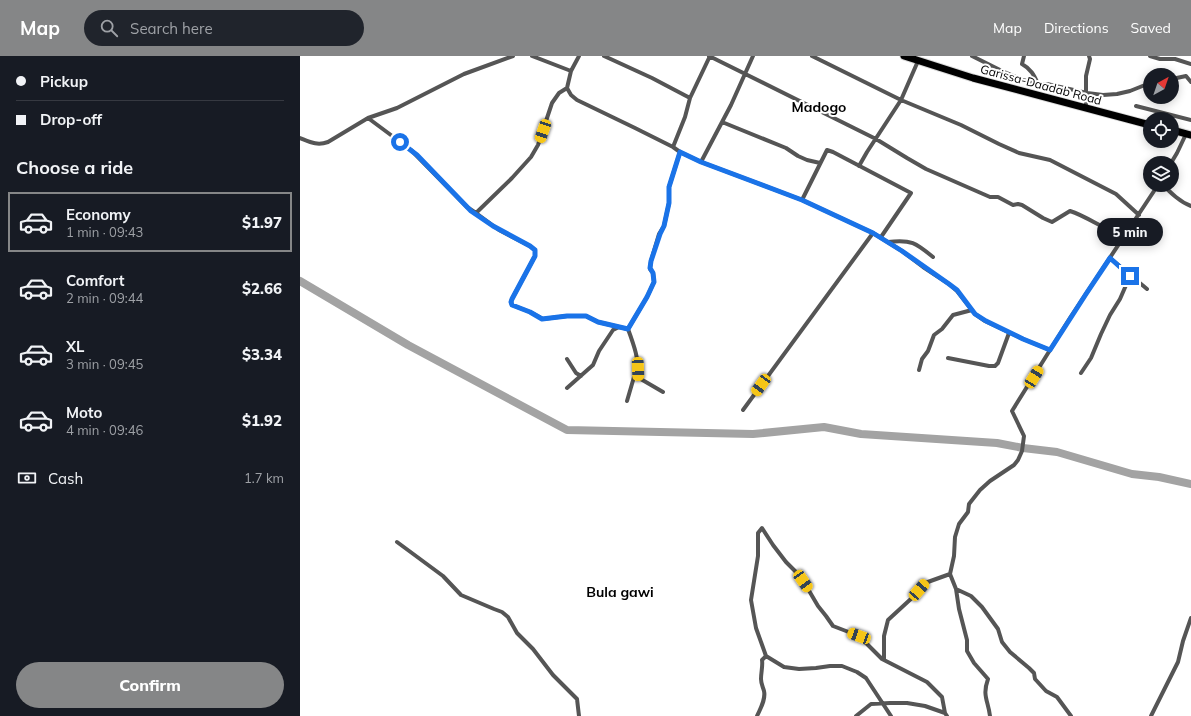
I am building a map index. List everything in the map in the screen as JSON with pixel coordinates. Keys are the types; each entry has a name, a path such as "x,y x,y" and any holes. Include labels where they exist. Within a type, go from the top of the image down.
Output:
{"highway":[{"name":"Garissa-Daadab Road","path":"904,56 973,78 1143,123"}],"street":[{"path":"300,138 316,144 328,142 368,118 397,108 464,74 513,56"},
{"path":"532,56 571,71"},
{"path":"579,56 571,71 567,88 571,95 577,100 701,162 802,200 873,233 957,290 975,314 1009,333 1050,350"},
{"path":"604,56 652,78 690,98"},
{"path":"673,147 685,117 690,98 710,56 876,139 926,169 990,197 998,198 1013,205 1022,205 1052,222 1070,211 1077,213 1115,234 1125,236"},
{"path":"701,162 722,122 753,56"},
{"path":"812,56 901,100 961,125 1019,153 1050,160 1116,194 1139,216"},
{"path":"972,56 1023,80 1087,93 1103,95 1117,94 1143,86"},
{"name":"Garissa-Daadab Road","path":"1024,56 1022,64 1033,72 1038,84"},
{"path":"1086,108 1086,76 1090,59 1089,56"},
{"path":"1150,56 1175,59 1191,64"},
{"path":"859,166 901,100 918,61"},
{"path":"1179,78 1186,76 1191,82"},
{"path":"476,213 531,157 538,145 555,98 558,93 567,88"},
{"path":"1136,106 1191,120"},
{"path":"368,118 411,150 467,206 493,226 535,250 535,256 512,299 512,305 530,312 542,319 567,316 586,316 598,322 628,329"},
{"path":"722,122 786,148 807,160 820,163"},
{"path":"1176,156 1188,135"},
{"path":"802,200 827,150 833,152 911,193 881,238"},
{"path":"628,329 654,282 653,273 650,268 651,261 664,226 669,203 669,187 680,152"},
{"path":"990,716 985,695 985,688 988,679 974,663 968,651 956,589 950,574 956,542 955,537 959,524 968,512 970,504 980,490 990,481 1014,465 1018,460 1022,451 1024,436 1012,411 1090,288 1154,192"},
{"path":"1171,192 1177,198 1191,206"},
{"path":"743,410 873,233"},
{"path":"888,242 900,240 909,241 917,244 933,257"},
{"path":"1110,258 1147,289"},
{"path":"1081,373 1120,299 1130,276"},
{"path":"919,370 922,359 928,351 934,335 942,329 953,315 972,310"},
{"path":"567,388 593,365 599,351 610,334 613,330 619,327"},
{"path":"628,329 635,347 638,361 638,378"},
{"path":"948,358 995,366 998,363 1009,333"},
{"path":"567,358 576,373 581,376"},
{"path":"627,401 634,377 663,392"},
{"path":"891,716 866,678 857,672 842,666 799,670 784,667 766,656 756,628 751,600 758,556 758,533 762,528 772,545 798,574 818,606 833,626 859,636 882,659 927,682 942,697 946,714"},
{"path":"397,542 443,576 461,595 494,610 502,612 508,617 517,633 533,649 553,675 577,700 579,716"},
{"path":"884,660 884,636 888,620 913,597 925,583 950,574"},
{"path":"956,589 971,596 982,607 998,629 1002,642 1010,652 1034,673 1035,679 1046,691 1057,697 1070,716"},
{"path":"1151,716 1178,662 1191,618"},
{"path":"757,716 763,701 764,692 761,678 763,667 762,660 766,656"},
{"path":"856,716 871,704 907,703 925,706 946,714"}],"waterway":[{"path":"300,281 408,345 567,430 753,434 824,427 861,434 997,443 1057,452 1132,474 1159,477 1191,484"}],"district":[{"name":"Madogo","path":"819,107"},
{"name":"Bula gawi","path":"620,592"}],"route":[{"path":"400,142 417,155 471,211 499,230 535,250 535,256 511,302 512,305 530,312 542,319 567,316 586,316 598,322 628,329 654,282 650,264 664,226 669,203 669,187 680,152 701,162 802,200 873,233 902,251 957,290 975,314 1006,332 1050,350 1110,258 1130,276"}]}
